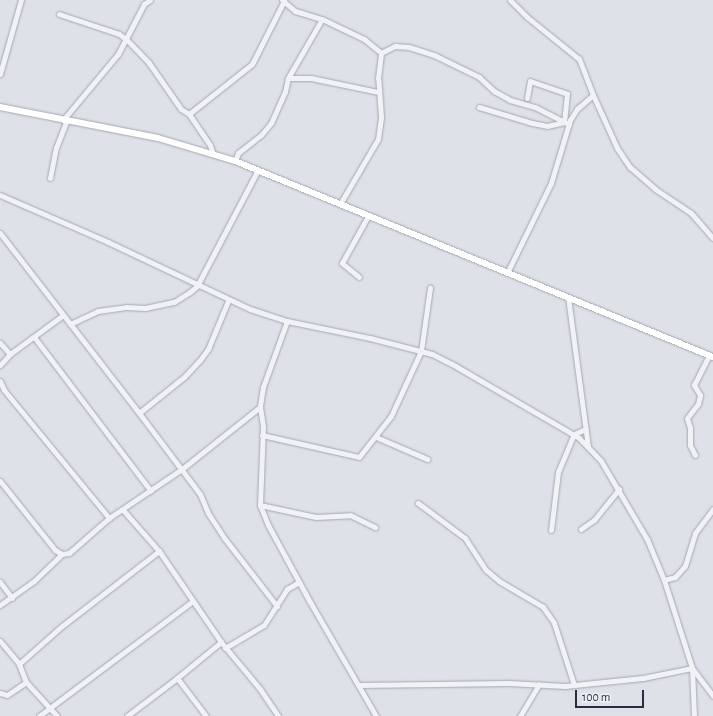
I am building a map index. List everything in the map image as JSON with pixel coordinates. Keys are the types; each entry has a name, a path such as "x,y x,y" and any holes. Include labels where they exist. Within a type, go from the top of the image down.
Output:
{"main road":[{"path":"0,107 158,138 235,161 711,356"}],"street":[{"path":"0,74 22,0"},
{"path":"50,178 56,148 65,120 127,40 144,4 150,0"},
{"path":"189,114 252,64 282,0 295,11 322,19 364,40 381,53"},
{"path":"510,0 526,17 579,59 593,95 617,148 630,167 655,189 691,213 713,238"},
{"path":"59,14 119,34 127,40 149,63 181,109 189,114 210,145 213,154"},
{"path":"235,161 238,153 261,135 271,123 285,92 288,78 322,19"},
{"path":"381,53 394,46 408,47 436,56 478,77 494,91 510,100 535,107 566,122"},
{"path":"340,204 378,139 381,117 378,92 381,53"},
{"path":"288,78 311,78 378,92"},
{"path":"507,273 552,183 566,122 567,94 530,81 527,98"},
{"path":"479,107 547,126 566,122 577,109 593,95"},
{"path":"70,324 98,310 126,307 145,308 174,302 197,286 258,170"},
{"path":"0,195 108,242 228,301 287,321 421,351 452,364 574,434 588,446 619,489 647,539 664,580 692,668 694,716"},
{"path":"359,277 342,263 368,216"},
{"path":"0,233 182,469 200,494 208,513 225,539 277,606"},
{"path":"262,435 356,458 376,437 400,398 421,351 430,288"},
{"path":"568,297 588,446"},
{"path":"140,413 184,377 200,360 208,349 228,301"},
{"path":"0,365 10,354 63,315"},
{"path":"287,321 266,376 260,407 262,435 260,505 299,582 338,653 360,686 376,716"},
{"path":"34,337 151,492"},
{"path":"0,342 10,354"},
{"path":"695,455 690,445 690,428 687,418 698,404 700,395 694,385 711,356"},
{"path":"0,381 4,390 109,518"},
{"path":"0,605 12,598 62,554 69,553 109,518 151,492 260,407"},
{"path":"551,530 558,472 574,434 586,429"},
{"path":"376,437 426,459"},
{"path":"0,481 55,550 62,554"},
{"path":"581,529 594,520 619,489"},
{"path":"418,502 465,538 486,570 499,581 543,607 554,623 574,685"},
{"path":"260,505 316,517 350,515 375,527"},
{"path":"664,580 676,577 685,566 695,533 713,509"},
{"path":"123,510 160,551 225,648 260,689 278,716"},
{"path":"19,664 62,626 160,551"},
{"path":"0,582 12,598"},
{"path":"225,648 264,624 287,589 299,582"},
{"path":"39,716 193,601"},
{"path":"0,641 19,664 26,682 57,716"},
{"path":"127,716 221,642"},
{"path":"360,686 574,685 643,678 692,668"},
{"path":"692,668 713,696"},
{"path":"177,678 206,716"},
{"path":"0,693 6,694 26,682"},
{"path":"520,716 539,684"}]}
